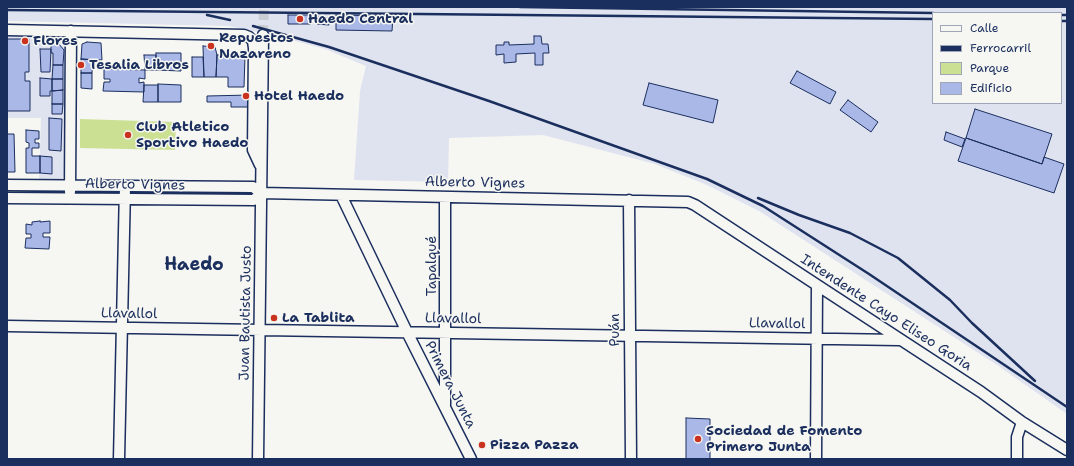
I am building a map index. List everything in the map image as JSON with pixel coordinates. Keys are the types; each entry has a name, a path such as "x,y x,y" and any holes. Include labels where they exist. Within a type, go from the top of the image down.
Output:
{"street":[{"path":"7,30 71,31 70,198"},
{"name":"Juan Bautista Justo","path":"71,31 244,35 253,41 253,150 261,168"},
{"name":"Juan Bautista Justo","path":"258,459 263,35"},
{"name":"Alberto Vignes","path":"7,185 253,187 261,193 688,202"},
{"path":"119,459 124,187"},
{"name":"Alberto Vignes","path":"7,198 254,200 261,193"},
{"name":"Primera Junta","path":"341,195 407,332 471,459"},
{"name":"Tapalqué","path":"445,407 446,197"},
{"name":"Puán","path":"629,200 631,459"},
{"name":"Intendente Cayo Eliseo Goria","path":"688,202 695,205 980,392 1022,422 1067,450"},
{"path":"816,459 817,285"},
{"name":"Llavallol","path":"7,326 899,340"},
{"path":"1017,459 1017,437 1022,422"}],"shaded area":[{"path":"7,7 1067,7 1067,414 997,365 759,211 707,185 655,164 543,135 449,138 448,182 354,180 360,91 366,66 325,49 273,35 228,26 7,21"},
{"path":"7,35 59,36 65,41 64,176 60,181 39,181 41,118 7,118"}],"green space":[{"name":"Club Atletico Sportivo Haedo","path":"80,119 176,122 175,150 80,148"},
{"path":"7,188 250,191 253,194 252,196 7,194"}],"building":[{"name":"Haedo Central","path":"288,15 311,15 311,24 288,24"},
{"path":"336,15 393,16 392,31 336,30"},
{"path":"317,17 329,18 329,25 317,24"},
{"path":"534,36 541,36 542,44 548,44 549,53 543,53 543,65 535,65 535,53 516,54 516,62 504,63 504,54 496,55 496,45 504,45 504,42 509,42 509,45 534,44"},
{"path":"7,39 29,39 29,72 25,72 25,81 30,81 30,111 7,111"},
{"path":"51,42 58,43 64,50 63,65 53,65"},
{"path":"87,42 101,43 102,60 81,59 82,44"},
{"path":"203,46 215,47 217,55 216,77 204,77"},
{"path":"40,49 51,49 50,72 41,72"},
{"path":"156,53 181,53 181,71 156,70"},
{"path":"144,55 156,55 156,70 145,70"},
{"path":"217,55 226,55 226,58 234,58 235,55 245,56 244,87 228,87 228,77 216,77"},
{"path":"192,57 203,57 204,77 192,77"},
{"path":"81,59 93,60 92,73 81,73"},
{"path":"53,65 63,65 63,79 52,79"},
{"path":"104,69 145,70 145,79 139,78 139,83 144,82 144,92 103,91 104,82 110,82 110,79 104,79"},
{"path":"797,71 836,92 830,104 790,83"},
{"path":"81,73 92,73 92,89 81,88"},
{"path":"40,78 52,79 52,91 50,91 50,96 40,96"},
{"path":"52,79 63,79 63,90 52,91"},
{"path":"649,83 718,100 713,123 643,105"},
{"path":"158,84 181,85 181,102 158,102"},
{"path":"144,85 158,85 158,102 143,102"},
{"path":"63,90 63,104 52,104 52,91"},
{"name":"Hotel Haedo","path":"250,95 250,107 231,107 231,102 207,102 207,96"},
{"path":"848,100 878,122 871,132 840,110"},
{"path":"52,104 63,104 62,114 52,114"},
{"path":"975,109 1052,134 1042,164 966,138"},
{"path":"49,118 62,119 61,151 49,150"},
{"path":"26,130 39,131 39,139 35,139 35,143 39,143 39,148 32,148 32,156 40,156 40,173 26,173 26,148 29,148 29,143 26,142"},
{"path":"946,132 965,139 962,147 944,140"},
{"path":"7,134 14,134 15,172 7,172"},
{"path":"966,138 1042,164 1044,157 1064,164 1054,193 958,161"},
{"path":"40,156 52,157 52,174 40,173"},
{"path":"50,221 50,233 43,233 43,237 50,237 49,249 25,248 26,238 31,238 31,234 26,234 26,224 32,225 32,222"},
{"name":"Sociedad de Fomento Primero Junta","path":"686,418 710,419 710,459 686,459"}],"tunnel":[{"path":"263,35 264,7"}],"railway":[{"path":"520,7 932,13"},
{"path":"7,10 932,19"},
{"path":"207,15 230,20"},
{"path":"1062,15 1067,15"},
{"path":"1062,21 1067,21"},
{"path":"253,26 329,47 489,101 707,179 763,206 869,274 1067,407"},
{"path":"758,198 799,215 850,233 898,258 950,300 972,323 1035,381"}],"place":[{"name":"Haedo Central","path":"300,19"},
{"name":"Flores","path":"25,41"},
{"name":"Repuestos Nazareno","path":"211,46"},
{"name":"Tesalia Libros","path":"81,65"},
{"name":"Hotel Haedo","path":"246,96"},
{"name":"Club Atletico Sportivo Haedo","path":"128,135"},
{"name":"La Tablita","path":"274,318"},
{"name":"Sociedad de Fomento Primero Junta","path":"698,439"},
{"name":"Pizza Pazza","path":"482,445"}],"district":[{"name":"Haedo","path":"194,265"}]}
